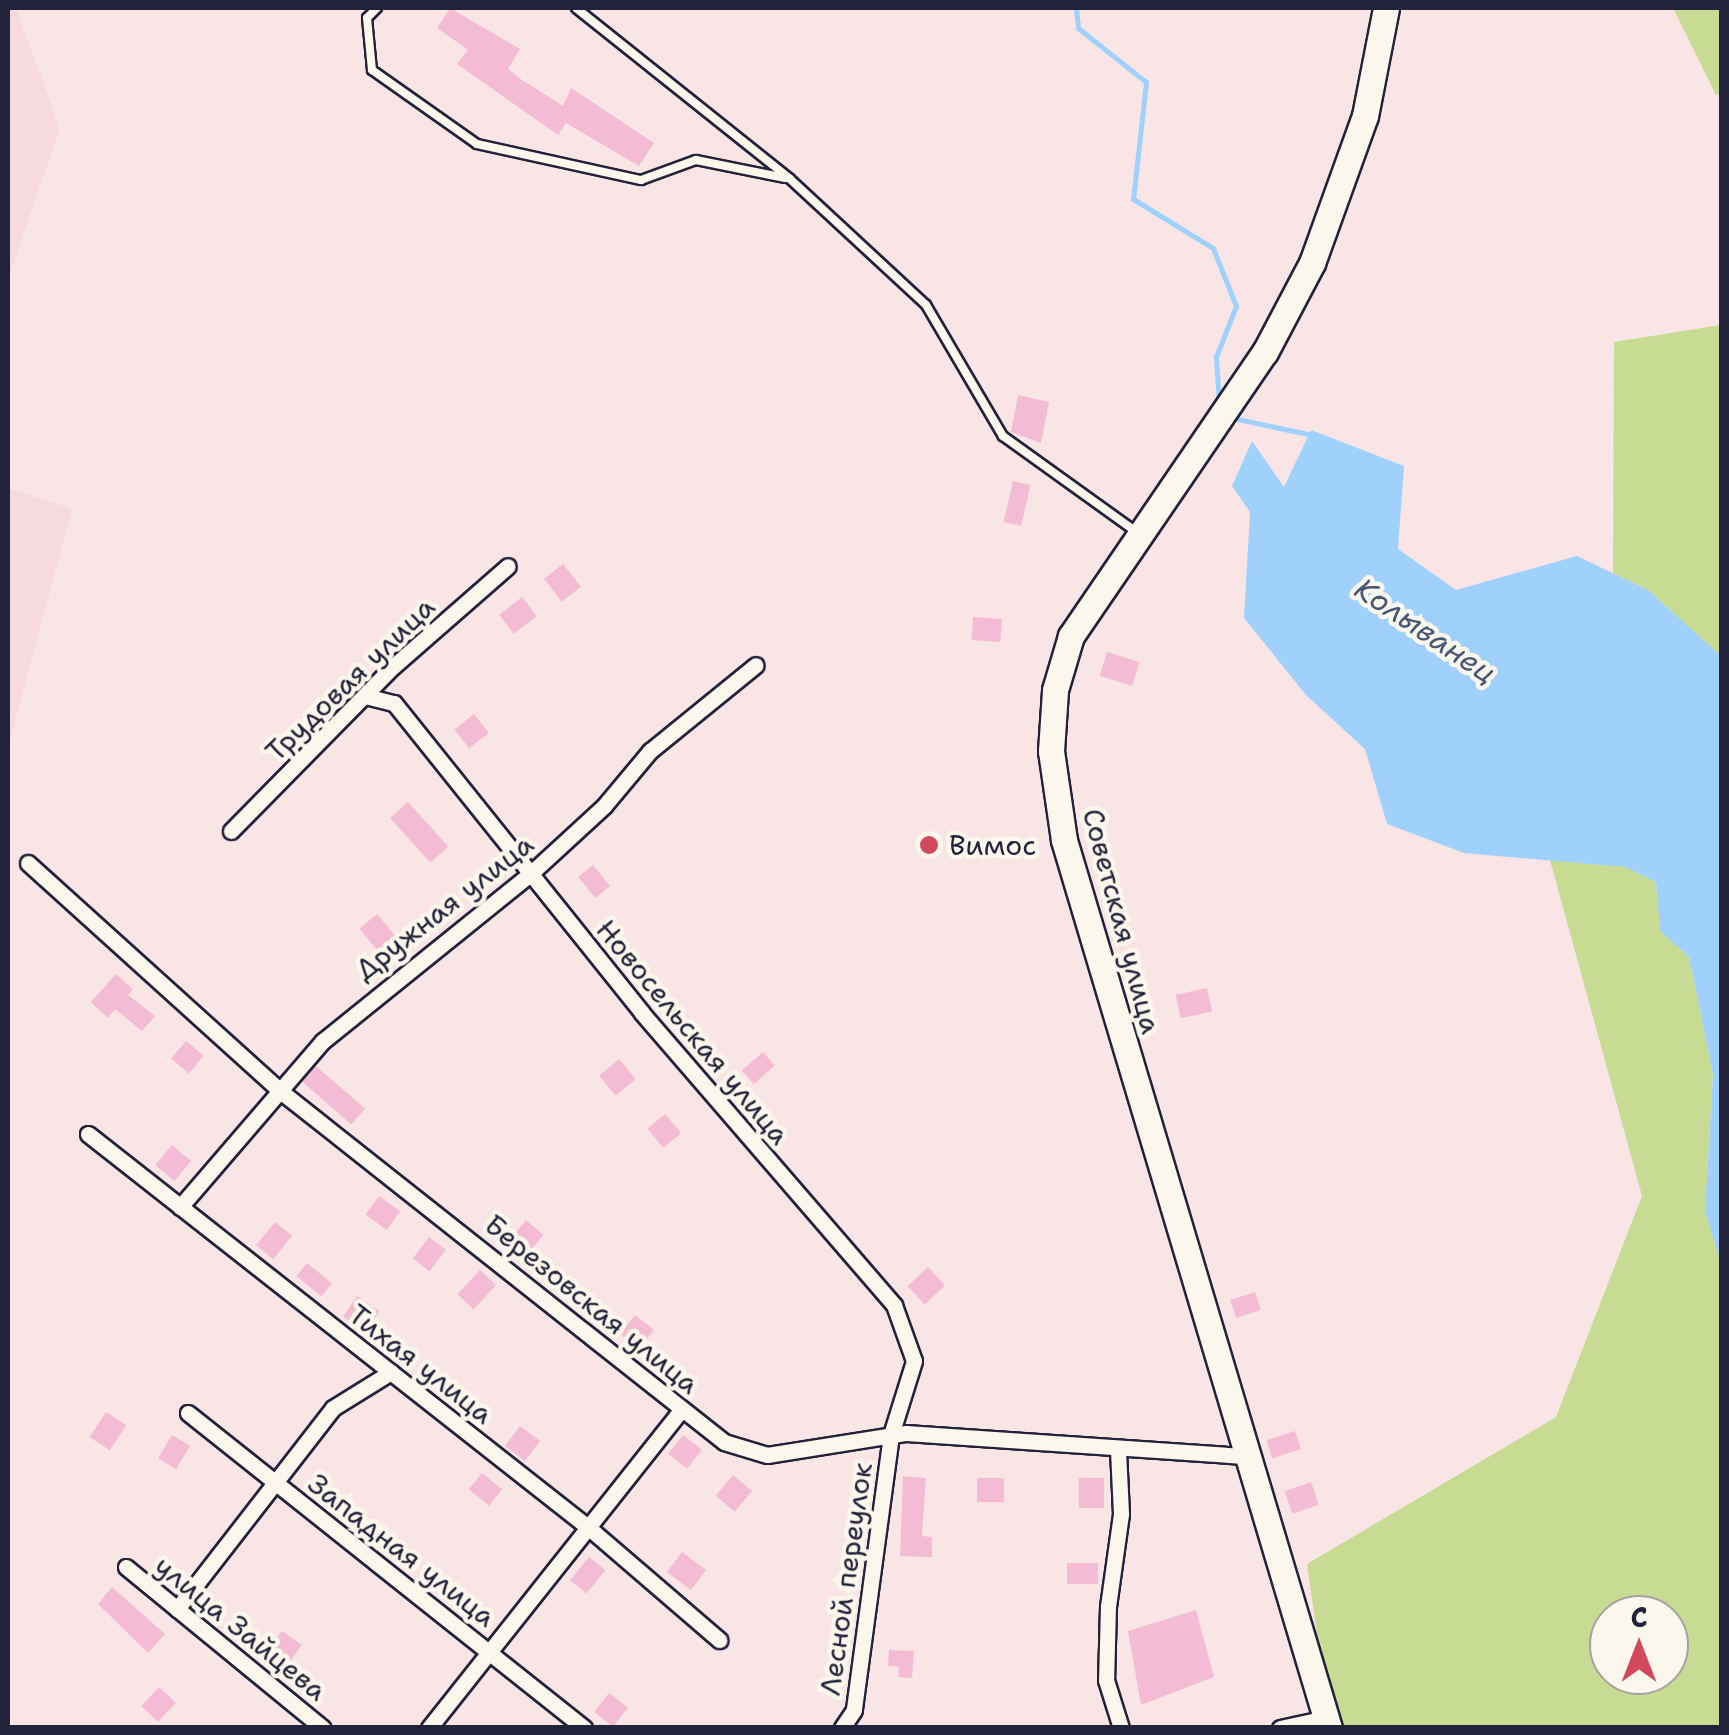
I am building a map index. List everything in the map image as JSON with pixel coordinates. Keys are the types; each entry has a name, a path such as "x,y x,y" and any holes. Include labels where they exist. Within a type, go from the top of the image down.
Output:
{"main road":[{"name":"Советская улица","path":"1328,1723 1064,840 1050,751 1055,690 1070,636 1265,352 1312,263 1365,116 1386,8"}],"street":[{"name":"Трудовая улица","path":"231,831 365,696 508,566"},
{"name":"Дружная улица","path":"180,1207 279,1090 371,996 529,875 604,806 650,751 756,665"},
{"name":"Новосельская улица","path":"365,696 394,703 529,875 894,1305 914,1360 891,1435"},
{"name":"Березовская улица","path":"28,863 279,1090 475,1239 724,1442 767,1455 891,1435 1247,1456"},
{"name":"Тихая улица","path":"88,1134 589,1528 719,1640"},
{"path":"178,1609 333,1408 391,1372"},
{"path":"429,1728 681,1410"},
{"name":"Западная улица","path":"188,1412 584,1728"},
{"name":"Лесной переулок","path":"842,1728 854,1710 874,1600 891,1435"},
{"path":"1118,1450 1121,1514 1108,1606 1106,1680 1121,1728"},
{"name":"улица Зайцева","path":"126,1567 323,1728"},
{"path":"1280,1728 1328,1723"}],"lane":[{"path":"377,8 367,18 372,70 477,144 640,180 696,160 790,179"},
{"path":"576,8 790,179 926,305 1003,436 1139,534"}],"shaded area":[{"path":"8,8 16,8 60,129 8,277"},
{"path":"8,488 72,509 8,747"}],"green space":[{"path":"1673,8 1721,8 1721,94 1716,95"},
{"path":"1721,325 1721,656 1648,590 1613,573 1614,342"},
{"path":"1550,860 1626,867 1656,882 1660,931 1689,957 1713,1074 1705,1211 1722,1263 1721,1727 1330,1727 1307,1564 1556,1417 1642,1196"}],"water":[{"path":"1311,430 1404,466 1398,549 1456,590 1577,556 1648,590 1721,656 1721,1263 1705,1211 1713,1074 1689,957 1660,931 1656,882 1625,867 1464,853 1387,824 1365,749 1306,695 1244,618 1250,512 1232,486 1252,441 1284,487"}],"building":[{"path":"450,8 520,49 508,69 522,80 563,106 571,88 654,143 639,166 566,123 558,135 457,64 468,50 437,28"},
{"path":"1018,395 1049,402 1041,443 1011,432"},
{"path":"1013,481 1031,485 1021,526 1004,522"},
{"path":"563,564 581,587 562,602 544,579"},
{"path":"522,597 537,616 514,634 499,615"},
{"path":"973,617 1002,619 1000,642 971,640"},
{"path":"1107,652 1140,662 1132,686 1100,676"},
{"path":"474,714 489,733 469,748 454,729"},
{"path":"408,802 448,847 430,863 390,818"},
{"path":"593,865 610,886 595,898 578,877"},
{"path":"377,914 397,938 379,953 359,929"},
{"path":"116,974 133,989 128,995 155,1016 142,1031 115,1009 108,1018 91,1002"},
{"path":"1207,988 1212,1011 1181,1018 1176,995"},
{"path":"186,1041 204,1056 189,1073 171,1059"},
{"path":"763,1052 775,1066 754,1084 742,1070"},
{"path":"619,1059 636,1079 616,1096 599,1076"},
{"path":"316,1066 365,1109 351,1124 302,1082"},
{"path":"665,1114 681,1133 663,1148 647,1129"},
{"path":"172,1145 191,1161 174,1181 155,1165"},
{"path":"379,1196 400,1211 387,1230 365,1215"},
{"path":"526,1220 544,1235 524,1258 507,1243"},
{"path":"275,1222 292,1236 273,1259 256,1245"},
{"path":"429,1237 446,1250 430,1271 413,1259"},
{"path":"307,1263 332,1283 321,1296 296,1276"},
{"path":"928,1267 945,1285 925,1304 908,1286"},
{"path":"480,1270 496,1285 474,1309 457,1294"},
{"path":"1255,1292 1261,1310 1236,1318 1230,1300"},
{"path":"357,1296 379,1311 365,1332 343,1317"},
{"path":"635,1315 654,1330 639,1349 620,1334"},
{"path":"106,1412 126,1425 110,1450 90,1437"},
{"path":"520,1426 540,1441 525,1461 505,1446"},
{"path":"1295,1431 1301,1449 1272,1458 1266,1440"},
{"path":"172,1435 190,1446 176,1469 158,1458"},
{"path":"683,1435 702,1450 687,1469 668,1454"},
{"path":"482,1473 502,1489 489,1506 469,1489"},
{"path":"733,1475 752,1491 735,1512 716,1496"},
{"path":"903,1476 926,1478 922,1536 932,1537 932,1557 900,1556"},
{"path":"977,1478 1004,1478 1004,1502 977,1502"},
{"path":"1079,1478 1104,1478 1104,1508 1079,1508"},
{"path":"1311,1482 1319,1505 1292,1514 1285,1491"},
{"path":"682,1552 706,1570 691,1590 667,1572"},
{"path":"589,1557 605,1570 586,1594 570,1580"},
{"path":"1067,1563 1098,1563 1098,1584 1067,1584"},
{"path":"112,1587 165,1634 148,1653 98,1604"},
{"path":"1196,1610 1214,1677 1141,1705 1128,1631"},
{"path":"282,1631 302,1645 284,1670 264,1656"},
{"path":"889,1650 914,1651 912,1678 898,1677 899,1667 888,1666"},
{"path":"159,1687 176,1703 158,1722 141,1706"},
{"path":"609,1693 628,1708 613,1727 594,1712"}],"waterway":[{"name":"Колыванец","path":"1076,8 1078,28 1146,82 1133,199 1213,248 1236,306 1216,357 1219,403"},
{"name":"Колыванец","path":"1233,418 1312,435"}],"place":[{"name":"Вимос","path":"929,845"}]}
